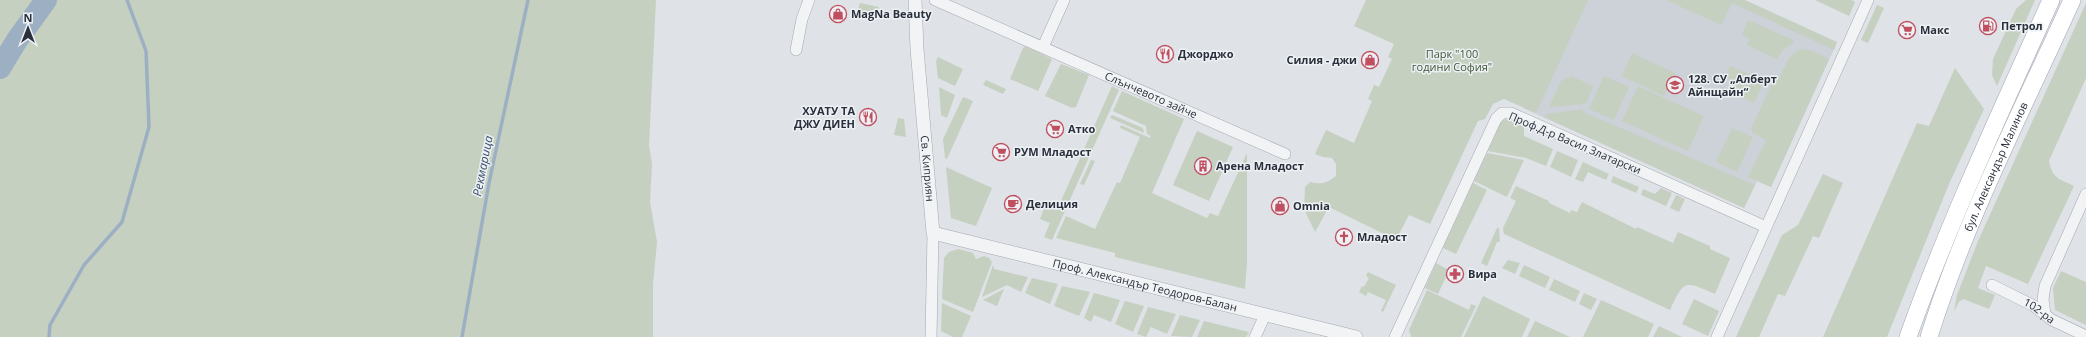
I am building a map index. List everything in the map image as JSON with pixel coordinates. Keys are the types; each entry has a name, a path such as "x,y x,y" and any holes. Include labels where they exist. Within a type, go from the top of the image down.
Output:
{"main road":[{"name":"бул. Александър Малинов","path":"1908,337 1928,281 1960,205 2051,0"},
{"name":"бул. Александър Малинов","path":"1929,337 1948,279 1977,209 2072,0"}],"street":[{"path":"796,50 802,19 809,0"},
{"name":"Св. Киприян","path":"916,0 917,49 934,233 931,337"},
{"name":"Слънчевото зайче","path":"935,0 1285,154"},
{"path":"1042,47 1064,0"},
{"path":"1717,337 1868,0"},
{"name":"Проф.Д-р Васил Златарски","path":"1395,337 1496,119 1502,113 1511,113 1766,227"},
{"path":"2045,314 2043,299 2045,286 2086,194"},
{"name":"Проф. Александър Теодоров-Балан","path":"934,233 1356,337"},
{"name":"102-ра","path":"1992,285 2034,306 2052,320 2086,336"},
{"path":"1255,337 1265,315"}],"shaded area":[{"name":"128. СУ „Алберт Айнщайн“","path":"1572,0 1739,0 1738,2 1835,47 1771,187 1757,181 1744,208 1523,108"}],"green space":[{"path":"0,0 656,0 649,145 652,164 650,202 657,242 653,284 653,337 0,337"},
{"name":"Парк \"100 години София\"","path":"1366,0 1588,0 1536,113 1504,99 1493,104 1485,119 1478,121 1430,224 1409,215 1399,234 1390,237 1329,207 1315,232 1304,209 1305,187 1310,182 1324,183 1336,176 1336,164 1332,158 1315,154 1326,130 1354,143 1372,101 1368,99 1374,85 1379,87 1392,59 1388,57 1394,44 1354,26"},
{"path":"1666,0 1745,0 1837,42 1834,50 1732,3 1721,25"},
{"path":"1815,0 1852,0 1855,2 1849,16"},
{"path":"2026,0 2035,0 1997,86 1992,75 1993,59 2016,9"},
{"path":"860,3 879,7 877,14 858,10"},
{"path":"2086,3 2086,78 2049,161 2054,175 2074,186 2028,284 1986,266 1978,288 1995,295 1989,309 1963,299 1959,302 1954,311 1957,295 1978,241"},
{"path":"1877,5 1884,8 1868,43 1861,40"},
{"path":"1748,20 1793,40 1794,42 1783,50 1777,59 1747,45 1750,39 1742,35"},
{"path":"1026,46 1052,59 1038,91 1010,79 1023,48"},
{"path":"1802,49 1813,51 1829,59 1771,187 1748,177 1766,140 1753,133 1751,129 1771,85 1775,86 1788,60 1795,52"},
{"path":"1632,53 1675,73 1664,96 1622,76"},
{"path":"938,57 963,69 955,86 938,78 936,61"},
{"path":"1061,64 1089,75 1076,107 1072,108 1045,96"},
{"path":"1730,66 1764,81 1754,103 1720,88 1720,86 1733,91 1737,82 1725,76"},
{"path":"1955,68 1984,109 1949,184 1887,337 1823,337 1917,123 1929,126"},
{"path":"1571,76 1593,86 1587,102 1584,104 1549,107 1561,81"},
{"path":"1604,76 1629,87 1614,120 1589,109"},
{"path":"986,80 1006,89 1003,94 983,85"},
{"path":"1112,86 1119,90 1052,240 1044,237 1050,223 1040,219 1045,206 1057,210"},
{"path":"1638,86 1704,116 1688,151 1622,121"},
{"path":"939,87 955,95 947,118 941,115"},
{"path":"1122,91 1184,119 1152,193 1207,218 1210,213 1218,216 1247,153 1247,263 1245,289 1115,257 1115,253 1056,238 1066,216 1095,229 1117,182 1120,183 1140,137 1120,128 1121,125 1150,138 1151,136 1147,134 1146,126 1113,111"},
{"path":"963,97 973,101 947,159 945,158 943,139"},
{"path":"1583,109 1583,112 1755,185 1744,208 1544,117 1547,114"},
{"path":"1112,115 1143,128 1144,133 1110,118"},
{"path":"898,118 904,119 906,137 894,135"},
{"path":"1505,119 1524,126 1524,136 1553,149 1546,166 1526,158 1488,151 1501,122"},
{"path":"1732,128 1753,137 1737,172 1716,162"},
{"path":"1197,131 1233,147 1209,201 1173,185"},
{"path":"1557,151 1578,160 1571,177 1550,167"},
{"path":"1487,153 1524,160 1507,197 1474,181"},
{"path":"1091,160 1095,161 1084,185 1080,184"},
{"path":"1583,162 1609,174 1606,180 1588,172 1583,182 1575,179"},
{"path":"946,167 992,188 976,226 951,218"},
{"path":"1823,174 1843,183 1819,238 1813,236 1785,296 1778,294 1759,337 1736,337 1782,235 1798,225"},
{"path":"1613,176 1639,187 1636,193 1611,182"},
{"path":"1473,183 1487,190 1456,254 1443,248"},
{"path":"1516,186 1549,201 1549,203 1570,213 1571,210 1577,212 1582,202 1636,229 1637,227 1673,243 1678,232 1710,246 1710,249 1730,258 1731,256 1715,294 1697,286 1686,286 1682,288 1670,310 1504,234 1503,228 1516,201 1510,198"},
{"path":"1661,188 1672,193 1666,206 1641,195 1643,189 1655,194"},
{"path":"1676,195 1685,199 1679,212 1670,208"},
{"path":"1497,228 1499,228 1500,242 1497,242 1487,266 1481,263"},
{"path":"958,249 973,253 976,259 984,256 989,258 992,262 973,312 942,299 944,258 949,252"},
{"path":"1508,260 1520,263 1515,274 1502,268"},
{"path":"1436,263 1449,270 1438,294 1425,288"},
{"path":"993,265 994,269 1028,277 1021,292 1007,285 982,297"},
{"path":"1524,265 1550,277 1545,288 1519,276"},
{"path":"2061,271 2086,282 2086,325 2055,310 2053,288"},
{"path":"1368,272 1396,285 1383,312 1381,311 1386,300 1368,292 1366,296 1359,292 1369,278 1366,276"},
{"path":"1032,278 1058,284 1050,304 1025,293"},
{"path":"1554,279 1580,291 1575,302 1549,290"},
{"path":"1062,286 1090,292 1079,316 1054,306"},
{"path":"1004,289 997,306 983,300"},
{"path":"1427,290 1469,310 1471,304 1476,306 1461,337 1411,337 1409,330"},
{"path":"1094,293 1120,300 1111,322 1094,315 1091,322 1084,318"},
{"path":"1584,293 1597,299 1591,310 1579,304"},
{"path":"1483,296 1530,319 1522,337 1464,337"},
{"path":"1694,299 1719,311 1708,336 1682,324"},
{"path":"1601,300 1654,324 1648,337 1583,337"},
{"path":"1125,301 1144,306 1133,332 1115,324"},
{"path":"942,303 971,316 962,337 953,337 941,331"},
{"path":"1148,307 1176,314 1167,334 1151,327 1146,337 1137,334"},
{"path":"1180,315 1200,320 1192,337 1171,336"},
{"path":"1204,321 1249,332 1246,337 1197,337"},
{"path":"1535,321 1570,337 1527,337"},
{"path":"1659,326 1682,337 1653,337"}],"waterway":[{"path":"0,68 17,40 46,0"},
{"path":"49,337 50,325 84,265 122,222 149,127 146,51 127,0"},
{"name":"Рекмарица","path":"462,337 489,183 528,0"}],"place":[{"name":"MagNa Beauty","path":"838,14"},
{"name":"Петрол","path":"1988,26"},
{"name":"Макс","path":"1907,30"},
{"name":"Джорджо","path":"1165,54"},
{"name":"Силия - джи","path":"1370,60"},
{"name":"128. СУ „Алберт Айнщайн“","path":"1675,85"},
{"name":"ХУАТУ ТА ДЖУ ДИЕН","path":"868,117"},
{"name":"Атко","path":"1055,129"},
{"name":"РУМ Младост","path":"1001,152"},
{"name":"Арена Младост","path":"1203,166"},
{"name":"Делиция","path":"1013,204"},
{"name":"Omnia","path":"1280,206"},
{"name":"Младост","path":"1344,237"},
{"name":"Вира","path":"1455,274"}]}
